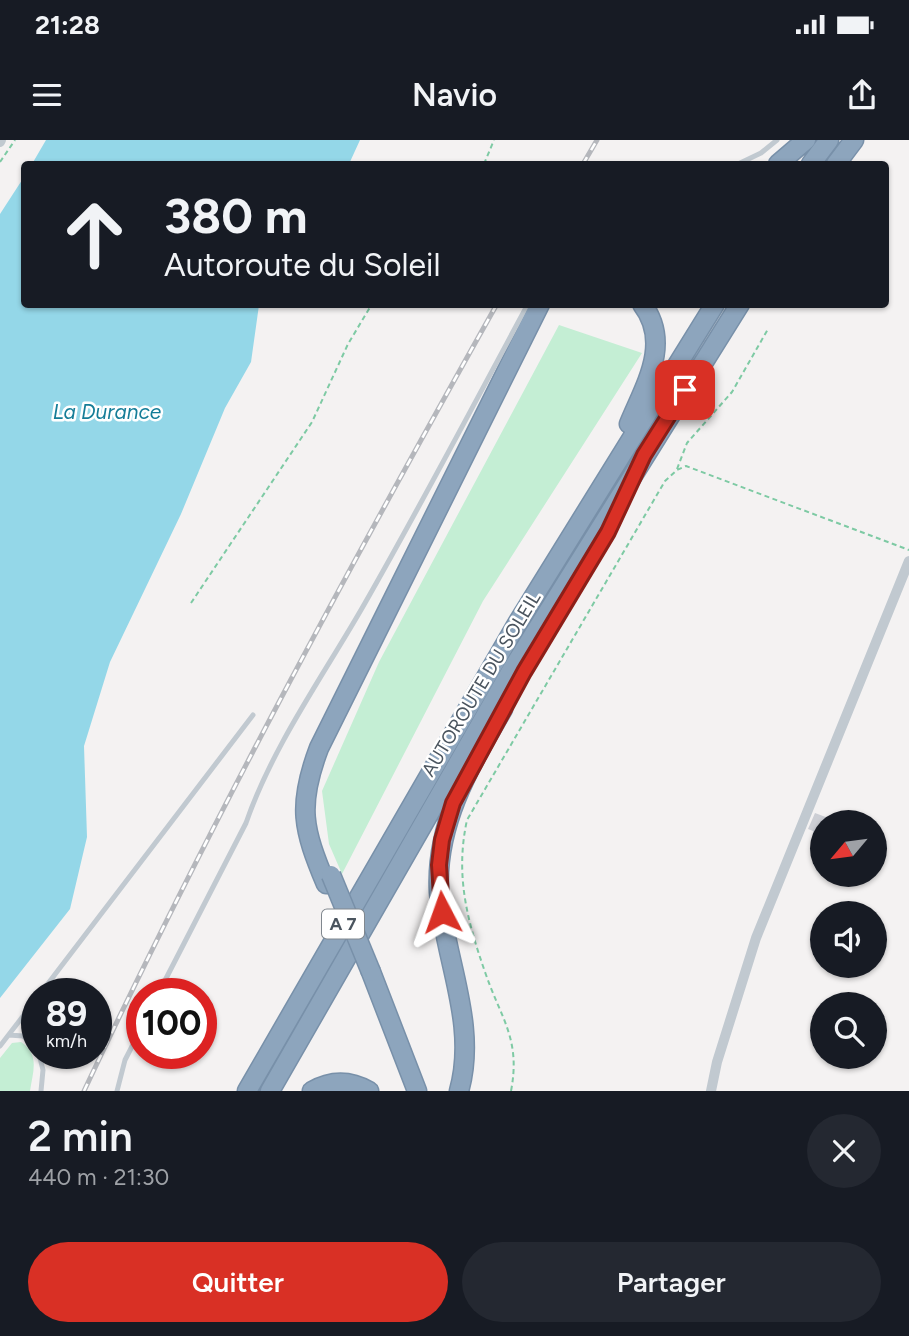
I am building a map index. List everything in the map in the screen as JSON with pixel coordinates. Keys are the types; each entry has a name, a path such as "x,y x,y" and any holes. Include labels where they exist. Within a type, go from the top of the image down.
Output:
{"highway":[{"path":"782,161 806,140"},
{"path":"813,161 829,140"},
{"path":"838,161 854,140"},
{"path":"417,1091 305,823 304,801 309,777 320,748 538,308"},
{"path":"328,880 313,822 313,798 322,762 535,330 552,308"},
{"path":"611,469 654,365 657,337 651,316 645,308"},
{"name":"AUTOROUTE DU SOLEIL","path":"247,1091 439,756 611,469 712,308"},
{"name":"AUTOROUTE DU SOLEIL","path":"270,1091 510,671 737,308"},
{"path":"459,1091 465,1056 464,1031 439,891 442,840 449,816 491,728 608,532 644,455"},
{"path":"369,976 410,1091"},
{"path":"312,1091 336,1083 352,1084 369,1091"}],"street":[{"path":"711,1091 717,1062 755,938 909,561"}],"lane":[{"path":"744,161 761,153 777,140"},
{"path":"166,978 290,732 366,601 526,308"},
{"path":"52,978 253,715"},
{"path":"0,1046 21,1018"},
{"path":"8,1035 21,1036"},
{"path":"117,1091 126,1058"},
{"path":"41,1091 43,1069"}],"path":[{"path":"0,162 15,140"},
{"path":"485,161 494,140"},
{"path":"191,603 312,422 348,344 370,308"},
{"path":"677,470 687,443 732,392 768,329"},
{"path":"511,1091 516,1066 511,1036 485,973 460,877 461,849 467,820 665,481 686,466 909,550"}],"green space":[{"path":"559,325 642,353 483,601 342,874 329,844 322,791 379,662"},
{"path":"21,1042 21,1069 33,1069 30,1091 0,1091 0,1058 12,1043"}],"water":[{"path":"46,140 360,140 350,161 34,161"},
{"name":"La Durance","path":"21,182 21,308 259,308 251,362 225,408 181,514 110,662 84,746 87,837 70,909 0,998 0,214"}],"railway":[{"path":"585,161 597,140"},
{"path":"84,1091 181,891 283,694 495,308"}],"route":[{"path":"442,912 439,865 442,840 453,803 491,728 608,532 644,455 685,390"}]}
